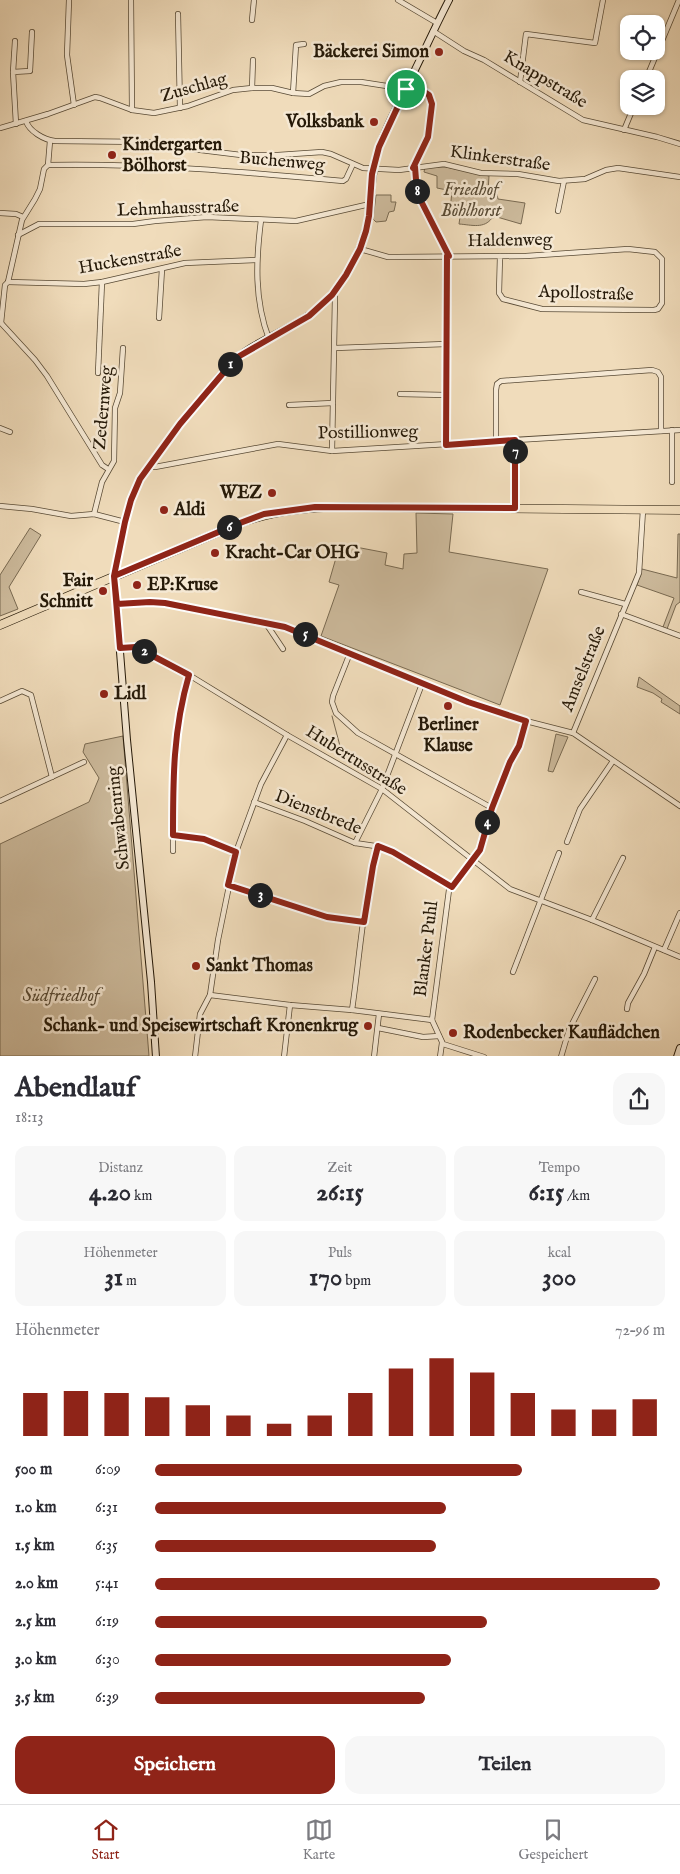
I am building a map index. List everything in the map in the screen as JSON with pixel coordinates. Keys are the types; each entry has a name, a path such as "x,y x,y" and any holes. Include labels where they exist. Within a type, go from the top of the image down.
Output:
{"main road":[{"path":"0,625 264,514 315,507 680,510"}],"street":[{"path":"69,0 67,55 74,105"},
{"path":"131,0 132,110"},
{"path":"252,20 254,0"},
{"path":"398,0 436,24"},
{"name":"Schwabenring","path":"156,1056 114,576 125,522 135,490 148,466 228,366 242,354 309,316 332,295 346,275 360,249 366,231 373,169 381,142 449,0"},
{"path":"520,82 526,34 595,43 603,0"},
{"path":"650,70 679,0"},
{"path":"178,14 180,108"},
{"name":"Knappstraße","path":"433,31 583,120 680,144"},
{"path":"13,72 30,71 32,32"},
{"path":"15,41 13,72 16,124"},
{"path":"293,93 296,45 304,44"},
{"name":"Zuschlag","path":"252,88 253,60"},
{"name":"Zuschlag","path":"0,128 92,98 100,98 132,110 154,113 180,108 233,90 252,88 272,88 293,93 309,94 324,86 341,82 360,82 406,89"},
{"path":"409,82 429,95 432,104 428,137 414,168 418,196 448,256 446,445"},
{"path":"624,130 630,115"},
{"path":"26,121 31,128 50,141 48,165 44,169 37,194 23,217 6,284 0,323 35,360 102,465 108,469"},
{"name":"Klinkerstraße","path":"50,141 149,142 241,155 322,152 353,164 373,169 399,170 444,164 481,173 518,174 564,181 585,179 611,168 628,168 680,177"},
{"name":"Buchenweg","path":"48,165 162,168 343,181 353,164"},
{"name":"Klinkerstraße","path":"558,211 564,181"},
{"name":"Lehmhausstraße","path":"18,235 39,224 113,225 208,217 283,222 303,220 370,204"},
{"path":"0,213 16,214 23,217"},
{"path":"261,220 256,260 258,292 269,339"},
{"name":"Haldenweg","path":"360,249 388,257 535,255 628,249 655,252 660,255"},
{"name":"Apollostraße","path":"500,256 499,293 504,299 542,309 654,310 658,309 662,303 662,262 660,255"},
{"name":"Huckenstraße","path":"6,284 102,282 185,263 256,260"},
{"path":"159,318 162,268"},
{"path":"0,282 6,284"},
{"path":"98,372 102,282"},
{"path":"332,295 335,297 332,451"},
{"path":"334,348 446,344"},
{"name":"Zedernweg","path":"94,514 97,497 108,469 114,461 115,408 120,393 123,348"},
{"path":"496,441 496,390 497,384 501,381 652,370 658,372 662,380 661,431"},
{"path":"400,394 446,395"},
{"path":"289,405 333,404"},
{"path":"0,428 10,432"},
{"path":"672,430 672,482"},
{"name":"Postillionweg","path":"148,466 155,467 278,444 332,451 680,430"},
{"path":"515,440 515,508"},
{"path":"0,506 30,508 71,516 94,514 125,522"},
{"name":"Amselstraße","path":"573,733 640,569 643,510"},
{"path":"581,592 625,604"},
{"path":"117,604 165,603 285,627 468,702 526,721 573,733 680,806"},
{"name":"Amselstraße","path":"620,614 680,636"},
{"path":"265,622 283,648"},
{"name":"Hubertusstraße","path":"120,648 136,647 189,675 287,735 382,789 510,889 540,902 592,920 680,957"},
{"path":"350,653 333,696 334,708 347,724 358,733 492,808"},
{"path":"173,851 173,787 176,731 189,675"},
{"path":"355,843 382,789 422,684"},
{"path":"0,701 22,691 31,695 52,777"},
{"name":"Blanker Puhl","path":"432,1020 449,890 480,850 492,808 510,762 519,746 526,721"},
{"path":"195,1056 200,1014 210,995 228,885 236,852 268,768 287,735"},
{"path":"567,842 580,809 613,761"},
{"path":"0,801 84,762"},
{"name":"Dienstbrede","path":"254,802 305,821 355,843 378,846 393,852 452,887"},
{"path":"173,835 204,839 236,852"},
{"path":"352,1010 364,922 378,846"},
{"path":"513,972 558,853"},
{"path":"592,920 623,858"},
{"path":"228,885 327,917 364,922"},
{"path":"664,950 680,913"},
{"path":"627,1009 628,1003 644,974 655,947"},
{"path":"561,1056 569,1030 595,979"},
{"path":"210,995 432,1020 442,1043 440,1056"},
{"path":"284,1056 290,1005"},
{"path":"374,1056 379,1014"},
{"path":"378,1028 424,1037 439,1036"},
{"path":"442,1043 484,1056"},
{"path":"677,1056 680,1048"}],"green space":[{"name":"Friedhof Böhlhorst","path":"425,167 446,167 489,176 488,192 497,194 498,199 525,203 521,224 497,217 481,225 459,224 460,217 450,211 452,191 437,188 437,176 424,172"},
{"path":"376,195 391,195 391,202 396,202 394,211 389,212 386,221 376,222 373,219"},
{"path":"416,513 453,514 449,552 548,569 500,705 321,636 339,585 329,582 340,544 387,553 385,565 403,569 404,554 417,553"},
{"path":"30,528 41,535 9,587 18,609 0,616 0,575"},
{"path":"678,534 680,534 680,602 676,605 667,629 663,627 674,598 637,585 642,569 677,578"},
{"path":"639,677 680,706 680,714 661,702 662,699 653,693 637,687"},
{"path":"556,734 568,737 553,772 548,771"},
{"name":"Südfriedhof","path":"123,736 149,1056 0,1056 0,844 89,802 99,778 83,752 85,744"}],"waterway":[{"path":"332,716 344,761"}],"place":[{"name":"Bäckerei Simon","path":"439,52"},
{"name":"Volksbank","path":"374,122"},
{"name":"Kindergarten Bölhorst","path":"112,155"},
{"name":"WEZ","path":"272,493"},
{"name":"Aldi","path":"164,510"},
{"name":"Kracht-Car OHG","path":"215,553"},
{"name":"EP:Kruse","path":"137,585"},
{"name":"Fair Schnitt","path":"103,591"},
{"name":"Lidl","path":"104,694"},
{"name":"Berliner Klause","path":"448,706"},
{"name":"Sankt Thomas","path":"196,966"},
{"name":"Schank- und Speisewirtschaft Kronenkrug","path":"368,1026"},
{"name":"Rodenbecker Kauflädchen","path":"453,1033"}],"route":[{"path":"406,89 379,147 372,174 366,231 360,249 346,275 332,295 309,316 250,348 236,358 160,449 140,479 131,500 114,576 120,648 136,647 189,675 176,731 173,835 204,839 236,852 228,885 327,917 364,922 378,846 393,852 452,887 480,850 483,833 510,762 519,746 526,721 468,702 285,627 165,603 117,604 114,576 264,514 315,507 515,508 515,440 446,445 447,256 449,256 449,252 420,199 417,192 415,167 413,168 413,164 425,145 430,131 431,98 409,82 406,89"}]}
